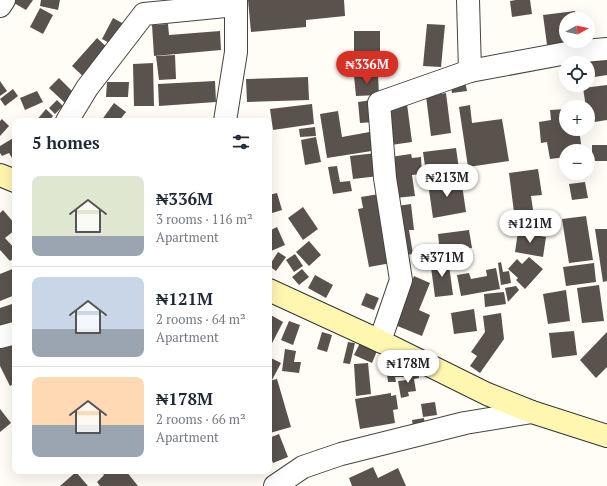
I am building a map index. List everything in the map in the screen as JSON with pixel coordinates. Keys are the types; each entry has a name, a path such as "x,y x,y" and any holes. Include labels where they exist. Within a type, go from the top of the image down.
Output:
{"main road":[{"path":"0,176 12,180"},
{"path":"272,291 380,341 487,394 532,412 607,436"}],"street":[{"path":"0,6 4,0"},
{"path":"468,0 470,71"},
{"path":"69,118 87,88 144,14 236,2 236,52 225,118"},
{"path":"380,341 401,280 385,178 379,102 470,71 572,52 607,49"},
{"path":"0,337 12,333"},
{"path":"275,486 303,466 341,454 465,423 532,412"}],"building":[{"path":"16,0 33,0 26,10 14,3"},
{"path":"41,0 60,0 58,10 40,6"},
{"path":"248,0 344,0 345,16 306,20 306,27 251,32"},
{"path":"530,0 532,14 512,17 510,1"},
{"path":"40,8 53,15 43,34 30,27"},
{"path":"559,13 559,44 547,45 543,15"},
{"path":"113,18 124,24 113,45 102,39"},
{"path":"168,24 169,35 220,31 221,50 154,56 152,25"},
{"path":"427,24 445,25 441,67 423,66"},
{"path":"354,31 380,31 380,69 354,69"},
{"path":"97,38 111,51 86,79 72,66"},
{"path":"607,51 607,75 595,77 595,56 583,55"},
{"path":"175,55 176,79 159,80 156,56"},
{"path":"153,63 154,106 134,106 133,64"},
{"path":"378,75 379,95 356,96 354,76"},
{"path":"308,77 309,100 247,102 246,79"},
{"path":"59,78 75,94 66,104 49,88"},
{"path":"0,81 7,91 0,96"},
{"path":"215,81 216,102 159,106 158,84"},
{"path":"465,81 467,91 452,93 450,83"},
{"path":"107,82 129,82 128,97 106,97"},
{"path":"607,85 607,120 595,122 595,100 585,100 584,92 595,92 595,86"},
{"path":"13,89 18,96 5,106 0,99"},
{"path":"37,91 43,102 25,110 20,98"},
{"path":"446,93 451,133 431,136 426,96"},
{"path":"57,100 63,106 55,114 49,108"},
{"path":"372,100 374,122 360,123 358,102"},
{"path":"114,103 126,112 121,118 103,118"},
{"path":"312,104 314,124 273,130 270,109"},
{"path":"407,104 412,142 391,145 386,107"},
{"path":"470,105 472,123 502,119 509,161 468,167 459,107"},
{"path":"46,109 53,116 51,118 38,118"},
{"path":"559,109 559,136 580,136 581,144 559,144 559,158 550,159 547,142 541,143 539,122 551,120 550,110"},
{"path":"338,111 342,137 375,131 378,150 327,158 320,114"},
{"path":"2,119 9,126 0,136 0,121"},
{"path":"315,127 316,136 300,137 299,129"},
{"path":"316,137 321,162 305,165 301,140"},
{"path":"12,139 12,158 9,153 2,156 0,153 0,146"},
{"path":"595,145 607,145 607,161 595,161"},
{"path":"456,148 460,176 427,180 423,152"},
{"path":"376,153 379,176 353,179 350,156"},
{"path":"411,154 412,158 421,157 422,174 412,175 415,196 395,198 390,157"},
{"path":"337,166 340,182 350,181 352,191 333,194 328,167"},
{"path":"538,169 542,195 531,196 534,217 515,220 509,173"},
{"path":"461,178 466,212 433,218 428,183"},
{"path":"585,182 588,198 572,200 569,184"},
{"path":"277,193 282,210 272,213 272,194"},
{"path":"379,194 391,263 369,267 358,209 363,208 361,197"},
{"path":"411,204 414,230 409,230 413,254 404,255 397,206"},
{"path":"303,207 318,229 303,240 288,218"},
{"path":"3,210 12,220 12,232 5,238 12,246 12,259 10,261 0,250 0,213"},
{"path":"586,216 593,260 569,263 562,219"},
{"path":"277,227 285,245 272,251 272,230"},
{"path":"595,229 607,229 607,281 603,282"},
{"path":"469,230 472,248 440,252 438,234"},
{"path":"518,232 546,237 543,257 515,252"},
{"path":"309,241 321,255 309,266 296,252"},
{"path":"278,252 286,257 276,271 272,268 272,261"},
{"path":"295,254 303,266 294,272 286,260"},
{"path":"529,257 543,269 525,289 516,280 518,278 508,269 517,259 522,264"},
{"path":"448,258 453,295 435,297 430,260"},
{"path":"501,262 503,272 509,271 511,283 501,285 498,263"},
{"path":"594,263 596,282 566,286 563,267"},
{"path":"496,268 500,289 461,296 457,275 469,273 471,279 487,276 486,270"},
{"path":"12,269 12,296 0,301 0,274"},
{"path":"302,269 309,277 299,285 292,277"},
{"path":"315,275 333,285 326,298 308,288"},
{"path":"414,276 430,283 419,310 430,315 422,336 395,325"},
{"path":"599,285 604,321 582,323 577,288"},
{"path":"516,286 519,290 508,302 505,288"},
{"path":"566,290 570,321 548,324 543,294"},
{"path":"504,292 506,304 485,307 484,294"},
{"path":"366,293 379,298 374,310 361,305"},
{"path":"12,304 12,322 0,326 0,308"},
{"path":"474,309 477,331 454,334 451,313"},
{"path":"501,313 504,339 480,373 470,366 477,356 471,352 485,332 483,316"},
{"path":"272,316 283,322 272,343"},
{"path":"289,321 300,325 293,345 281,340"},
{"path":"574,331 577,355 552,358 549,333"},
{"path":"322,332 332,335 327,352 317,349"},
{"path":"607,332 607,367 596,378 580,360"},
{"path":"12,340 12,385 10,386 0,366 0,341"},
{"path":"348,342 355,343 350,364 343,363"},
{"path":"360,343 377,351 372,363 354,355"},
{"path":"285,349 296,351 294,362 301,362 299,373 282,371"},
{"path":"272,358 281,363 272,380"},
{"path":"368,363 371,394 356,396 354,364"},
{"path":"403,365 404,377 395,377 396,382 388,382 386,367"},
{"path":"418,371 419,378 414,379 416,391 408,392 409,396 401,398 398,381 407,380 406,373"},
{"path":"277,379 291,427 272,432 272,380"},
{"path":"391,393 391,396 396,395 398,409 393,410 395,423 360,429 355,399"},
{"path":"435,402 437,415 423,417 421,404"},
{"path":"0,409 11,423 0,432"},
{"path":"424,418 426,431 414,432 412,420"},
{"path":"279,434 288,457 273,463 272,460 272,437"},
{"path":"373,467 378,478 398,468 406,486 352,486 349,478"},
{"path":"74,474 78,474 88,486 60,486"},
{"path":"103,474 128,474 138,486 100,486 97,482 104,475"}]}
